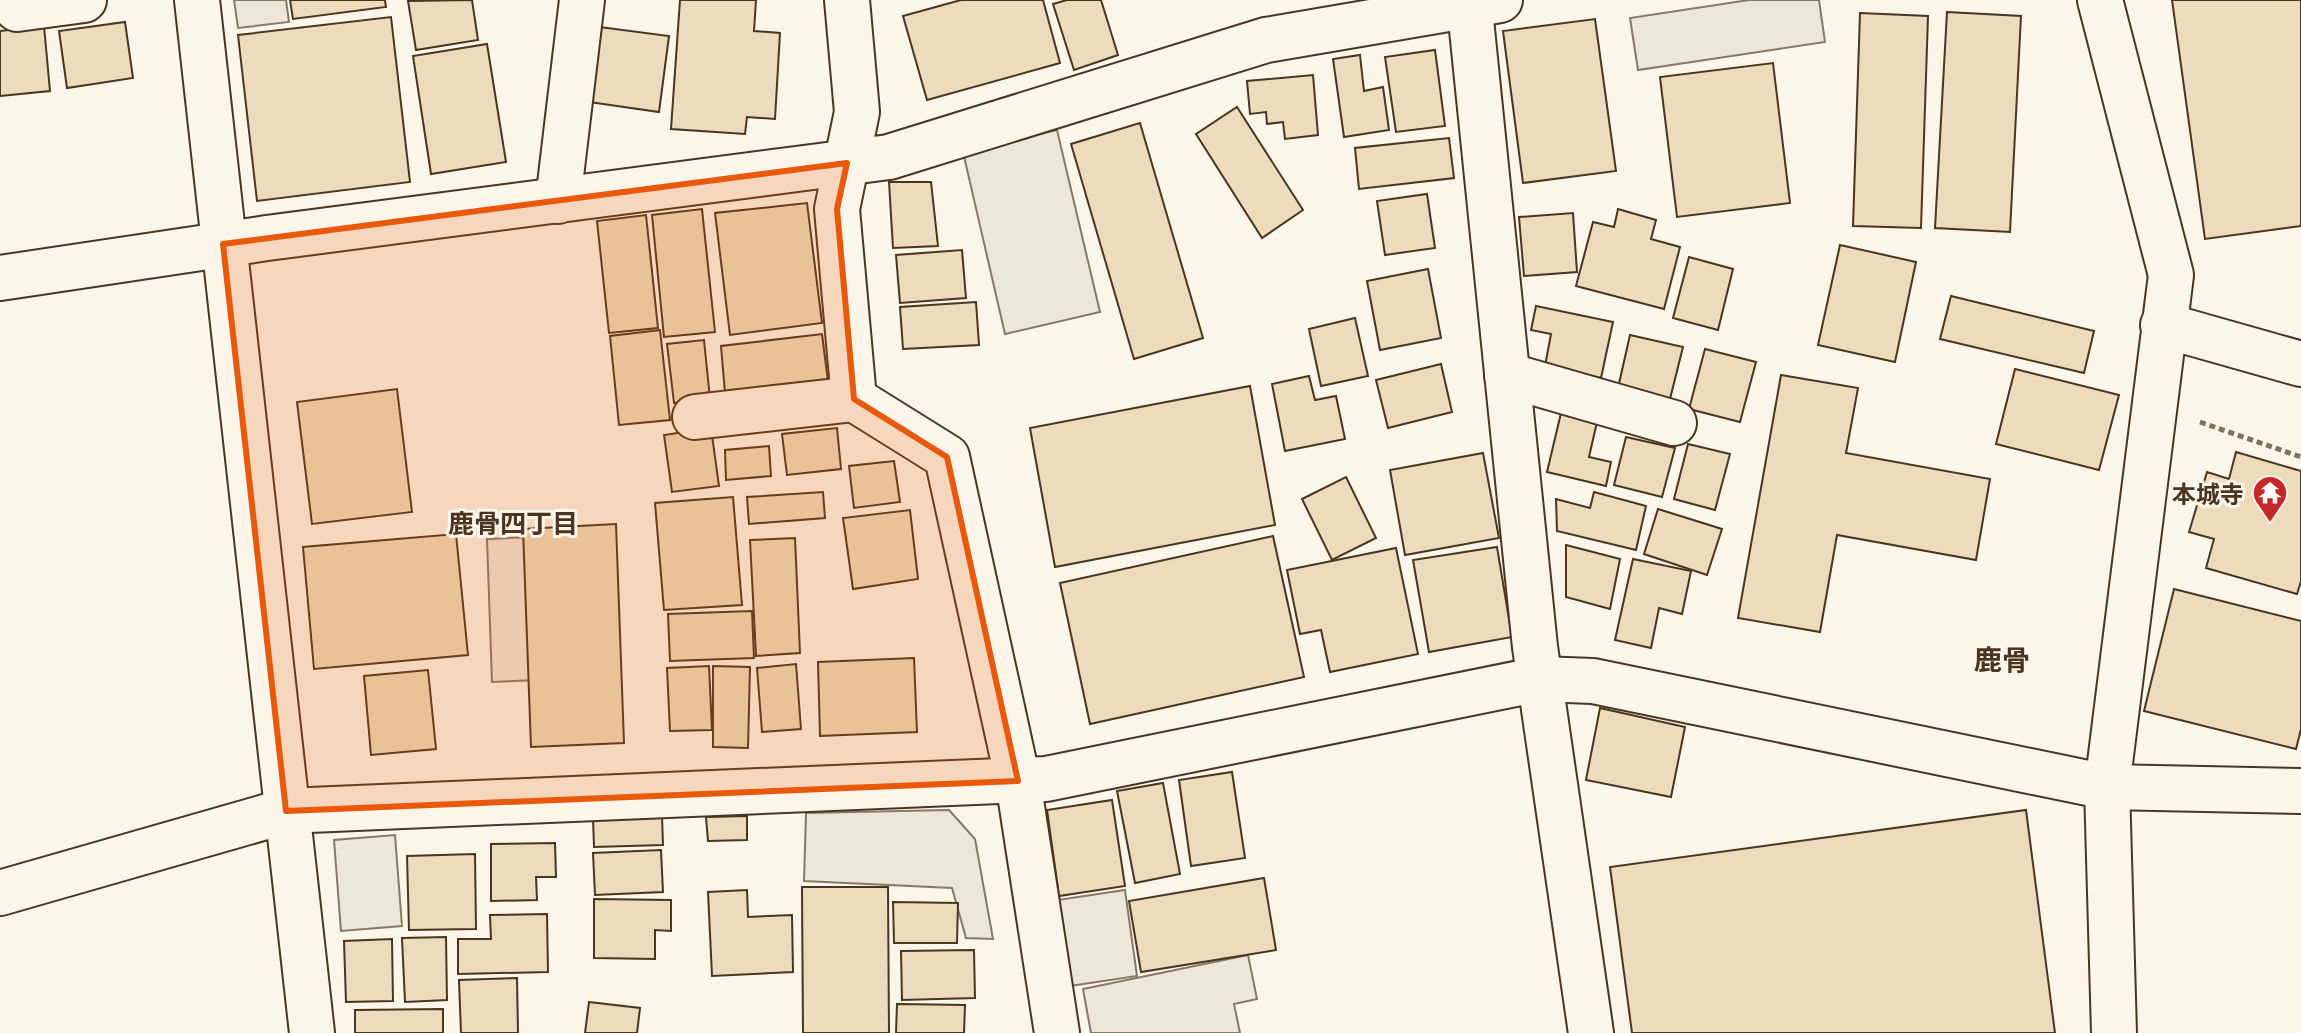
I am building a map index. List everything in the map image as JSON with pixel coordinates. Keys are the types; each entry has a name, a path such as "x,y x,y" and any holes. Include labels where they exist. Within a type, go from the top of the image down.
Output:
{"street":[{"path":"17,9 84,0"},
{"path":"197,0 312,1033"},
{"path":"558,201 582,0"},
{"path":"847,0 857,112 837,209 854,399"},
{"path":"2100,0 2171,275 2107,787 2114,1033"},
{"path":"0,278 223,244 889,157 1266,40 1479,1 1507,375 1540,679 1591,1033"},
{"path":"2163,325 2301,364"},
{"path":"1507,375 1674,423"},
{"path":"695,417 854,399 947,457 1018,781 1057,1033"},
{"path":"0,893 286,811 1018,781 1061,776 1540,679 1593,681 2107,787 2301,791"}],"path":[{"path":"2153,407 2301,457"}],"highlighted area":[{"path":"847,163 837,209 854,399 947,457 1018,781 286,811 223,244"}],"shaded area":[{"path":"234,0 286,0 289,22 238,28"},
{"path":"1749,0 1819,0 1825,42 1638,70 1630,18"},
{"path":"1057,130 1100,312 1005,334 963,152"},
{"path":"531,537 538,680 492,682 487,539"},
{"path":"949,810 975,839 993,939 966,938 952,888 804,881 806,813"},
{"path":"395,835 402,926 341,931 334,840"},
{"path":"1125,890 1137,976 1063,987 1051,901"},
{"path":"1248,955 1257,999 1234,1004 1240,1033 1091,1033 1083,989"}],"building":[{"path":"290,0 385,0 386,7 293,19"},
{"path":"472,0 478,40 416,50 408,1"},
{"path":"680,0 756,0 754,31 780,33 775,119 747,117 745,134 671,129"},
{"path":"961,0 1043,0 1060,63 927,100 903,16"},
{"path":"1067,0 1101,0 1118,55 1074,70 1053,4"},
{"path":"2172,0 2301,0 2301,226 2205,239"},
{"path":"1947,12 2021,16 2010,232 1935,228"},
{"path":"1860,13 1928,16 1921,228 1853,226"},
{"path":"391,17 410,182 257,201 238,35"},
{"path":"1595,19 1616,171 1523,183 1503,31"},
{"path":"125,22 133,78 67,88 59,31"},
{"path":"44,26 50,91 0,96 0,31"},
{"path":"592,26 669,36 659,112 582,101"},
{"path":"487,44 506,162 431,174 413,56"},
{"path":"1435,50 1445,126 1396,132 1385,57"},
{"path":"1360,55 1364,91 1383,87 1389,130 1344,137 1333,59"},
{"path":"1773,63 1790,203 1677,217 1660,77"},
{"path":"1313,75 1318,135 1285,139 1283,122 1267,124 1266,112 1250,114 1247,81"},
{"path":"1237,107 1303,210 1262,238 1196,134"},
{"path":"1140,123 1203,338 1134,359 1071,144"},
{"path":"1449,138 1454,178 1359,189 1355,148"},
{"path":"889,182 931,182 938,246 893,248"},
{"path":"1427,194 1435,248 1385,255 1377,201"},
{"path":"807,203 822,323 730,335 715,213"},
{"path":"702,209 715,332 664,337 652,215"},
{"path":"1618,209 1656,220 1651,239 1680,247 1664,309 1576,286 1593,222 1614,227"},
{"path":"1573,213 1577,272 1524,276 1519,217"},
{"path":"646,215 658,328 609,333 597,221"},
{"path":"1840,245 1916,262 1895,362 1818,345"},
{"path":"962,250 966,298 900,303 896,255"},
{"path":"1689,257 1733,269 1718,330 1673,318"},
{"path":"1428,269 1441,338 1380,350 1367,281"},
{"path":"1951,296 2094,331 2084,373 1940,339"},
{"path":"976,302 979,345 903,349 900,307"},
{"path":"1536,306 1613,322 1601,378 1545,366 1551,334 1531,330"},
{"path":"1355,318 1368,376 1321,386 1309,329"},
{"path":"660,330 670,420 619,425 610,336"},
{"path":"822,334 828,381 725,393 721,346"},
{"path":"1630,335 1683,347 1670,399 1618,388"},
{"path":"704,340 710,399 674,403 667,344"},
{"path":"1705,349 1756,362 1740,422 1689,409"},
{"path":"1441,364 1452,412 1388,428 1376,380"},
{"path":"2015,369 2119,395 2099,470 1996,444"},
{"path":"1781,375 1858,388 1846,453 1990,479 1976,560 1837,535 1820,632 1738,618"},
{"path":"1309,376 1315,400 1336,396 1345,439 1285,451 1272,384"},
{"path":"1250,386 1275,525 1055,567 1030,428"},
{"path":"397,389 412,512 312,524 297,402"},
{"path":"1561,413 1597,422 1589,457 1611,462 1606,486 1547,472"},
{"path":"711,428 719,486 672,492 664,435"},
{"path":"837,428 841,469 787,475 782,434"},
{"path":"1626,437 1675,448 1662,497 1614,485"},
{"path":"1688,444 1730,454 1715,510 1674,499"},
{"path":"769,446 771,476 726,480 725,450"},
{"path":"2236,452 2301,471 2301,581 2297,594 2206,568 2214,539 2189,532 2207,472 2229,479"},
{"path":"1483,453 1499,538 1405,555 1390,470"},
{"path":"894,461 900,502 854,508 849,466"},
{"path":"1346,477 1376,538 1332,560 1302,499"},
{"path":"823,492 825,518 749,524 747,497"},
{"path":"1594,492 1646,506 1636,550 1557,531 1556,499 1590,508"},
{"path":"733,497 742,605 664,610 655,503"},
{"path":"1658,509 1722,529 1707,575 1644,554"},
{"path":"910,510 918,579 853,589 843,518"},
{"path":"616,524 624,743 531,747 523,529"},
{"path":"456,534 468,655 314,669 303,547"},
{"path":"1273,536 1304,677 1090,724 1060,583"},
{"path":"795,538 800,653 756,656 750,540"},
{"path":"1566,545 1620,559 1610,609 1566,597"},
{"path":"1497,547 1512,637 1429,652 1413,560"},
{"path":"1396,548 1418,654 1330,672 1321,630 1300,634 1287,570"},
{"path":"1633,559 1691,571 1682,614 1659,608 1651,648 1615,640"},
{"path":"2174,589 2301,621 2301,729 2296,749 2144,711"},
{"path":"752,611 754,658 670,661 668,614"},
{"path":"914,658 917,732 820,736 818,662"},
{"path":"796,664 801,729 762,732 757,668"},
{"path":"709,666 712,730 670,731 667,668"},
{"path":"713,666 750,667 748,748 713,747"},
{"path":"428,670 436,749 371,755 364,676"},
{"path":"1600,708 1685,727 1671,797 1586,780"},
{"path":"1232,772 1245,858 1191,866 1179,780"},
{"path":"1163,783 1180,874 1135,883 1117,791"},
{"path":"1112,800 1125,886 1059,896 1047,810"},
{"path":"2026,810 2055,1033 1632,1033 1610,867"},
{"path":"662,816 663,845 594,847 593,818"},
{"path":"747,816 747,840 708,841 706,817"},
{"path":"555,843 556,877 536,877 537,900 491,901 491,844"},
{"path":"661,850 663,892 595,895 593,853"},
{"path":"475,854 476,929 409,930 407,856"},
{"path":"1264,878 1276,950 1141,972 1129,901"},
{"path":"802,887 888,887 889,1033 803,1033"},
{"path":"747,890 748,917 792,915 793,972 712,976 708,892"},
{"path":"594,899 671,900 671,931 655,930 655,959 594,958"},
{"path":"893,902 958,903 957,943 894,943"},
{"path":"547,914 548,972 458,974 458,939 491,939 490,915"},
{"path":"446,937 447,1000 405,1002 402,938"},
{"path":"392,939 393,1001 346,1002 344,941"},
{"path":"974,950 975,998 902,1000 901,951"},
{"path":"517,978 518,1033 461,1033 459,980"},
{"path":"589,1002 640,1008 637,1033 585,1033"},
{"path":"897,1004 965,1005 964,1033 896,1033"},
{"path":"443,1009 443,1033 355,1033 355,1010"}],"place":[{"name":"本城寺","path":"2270,524"}],"district":[{"name":"鹿骨四丁目","path":"513,522"},
{"name":"鹿骨","path":"2002,659"}]}
